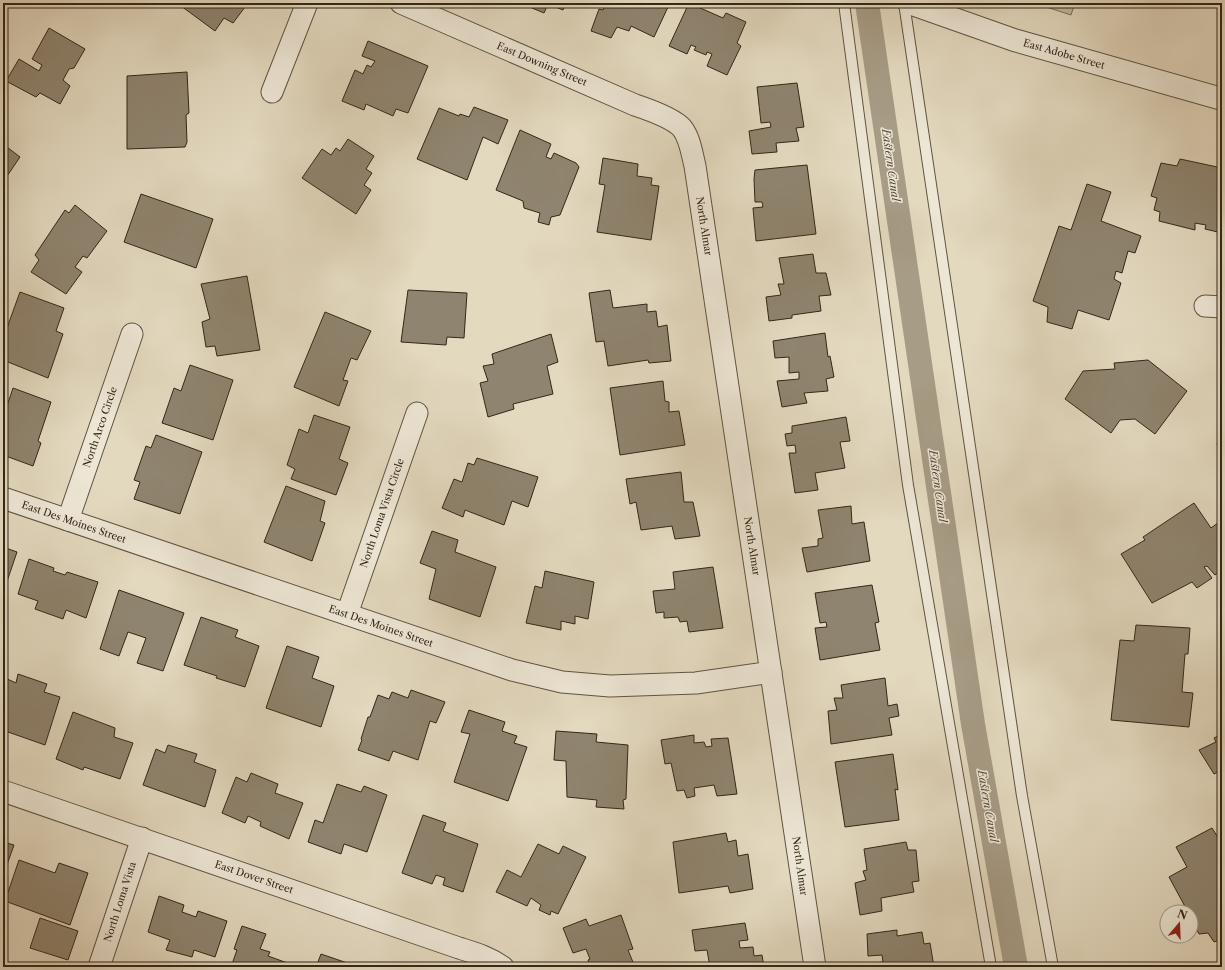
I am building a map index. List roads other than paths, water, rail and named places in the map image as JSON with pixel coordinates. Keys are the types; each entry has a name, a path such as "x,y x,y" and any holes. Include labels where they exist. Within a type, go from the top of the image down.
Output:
{"street":[{"path":"272,92 307,3"},
{"name":"East Downing Street","path":"401,3 627,101 654,111 681,127"},
{"name":"East Adobe Street","path":"908,3 1014,40 1222,99"},
{"name":"North Almar","path":"681,127 688,140 695,166 815,967"},
{"name":"North Arco Circle","path":"68,520 132,334"},
{"name":"North Loma Vista Circle","path":"347,614 417,412"},
{"name":"East Des Moines Street","path":"3,498 512,670 562,682 610,686 696,683 771,672"},
{"name":"East Dover Street","path":"3,791 458,948 477,953 494,960 503,967"},
{"name":"North Loma Vista","path":"99,967 142,838"}],"lane":[{"path":"844,3 908,485 992,967"},
{"path":"904,3 1022,796 1053,967"}],"waterway":[{"name":"Eastern Canal","path":"867,3 973,724 1016,967"}]}
